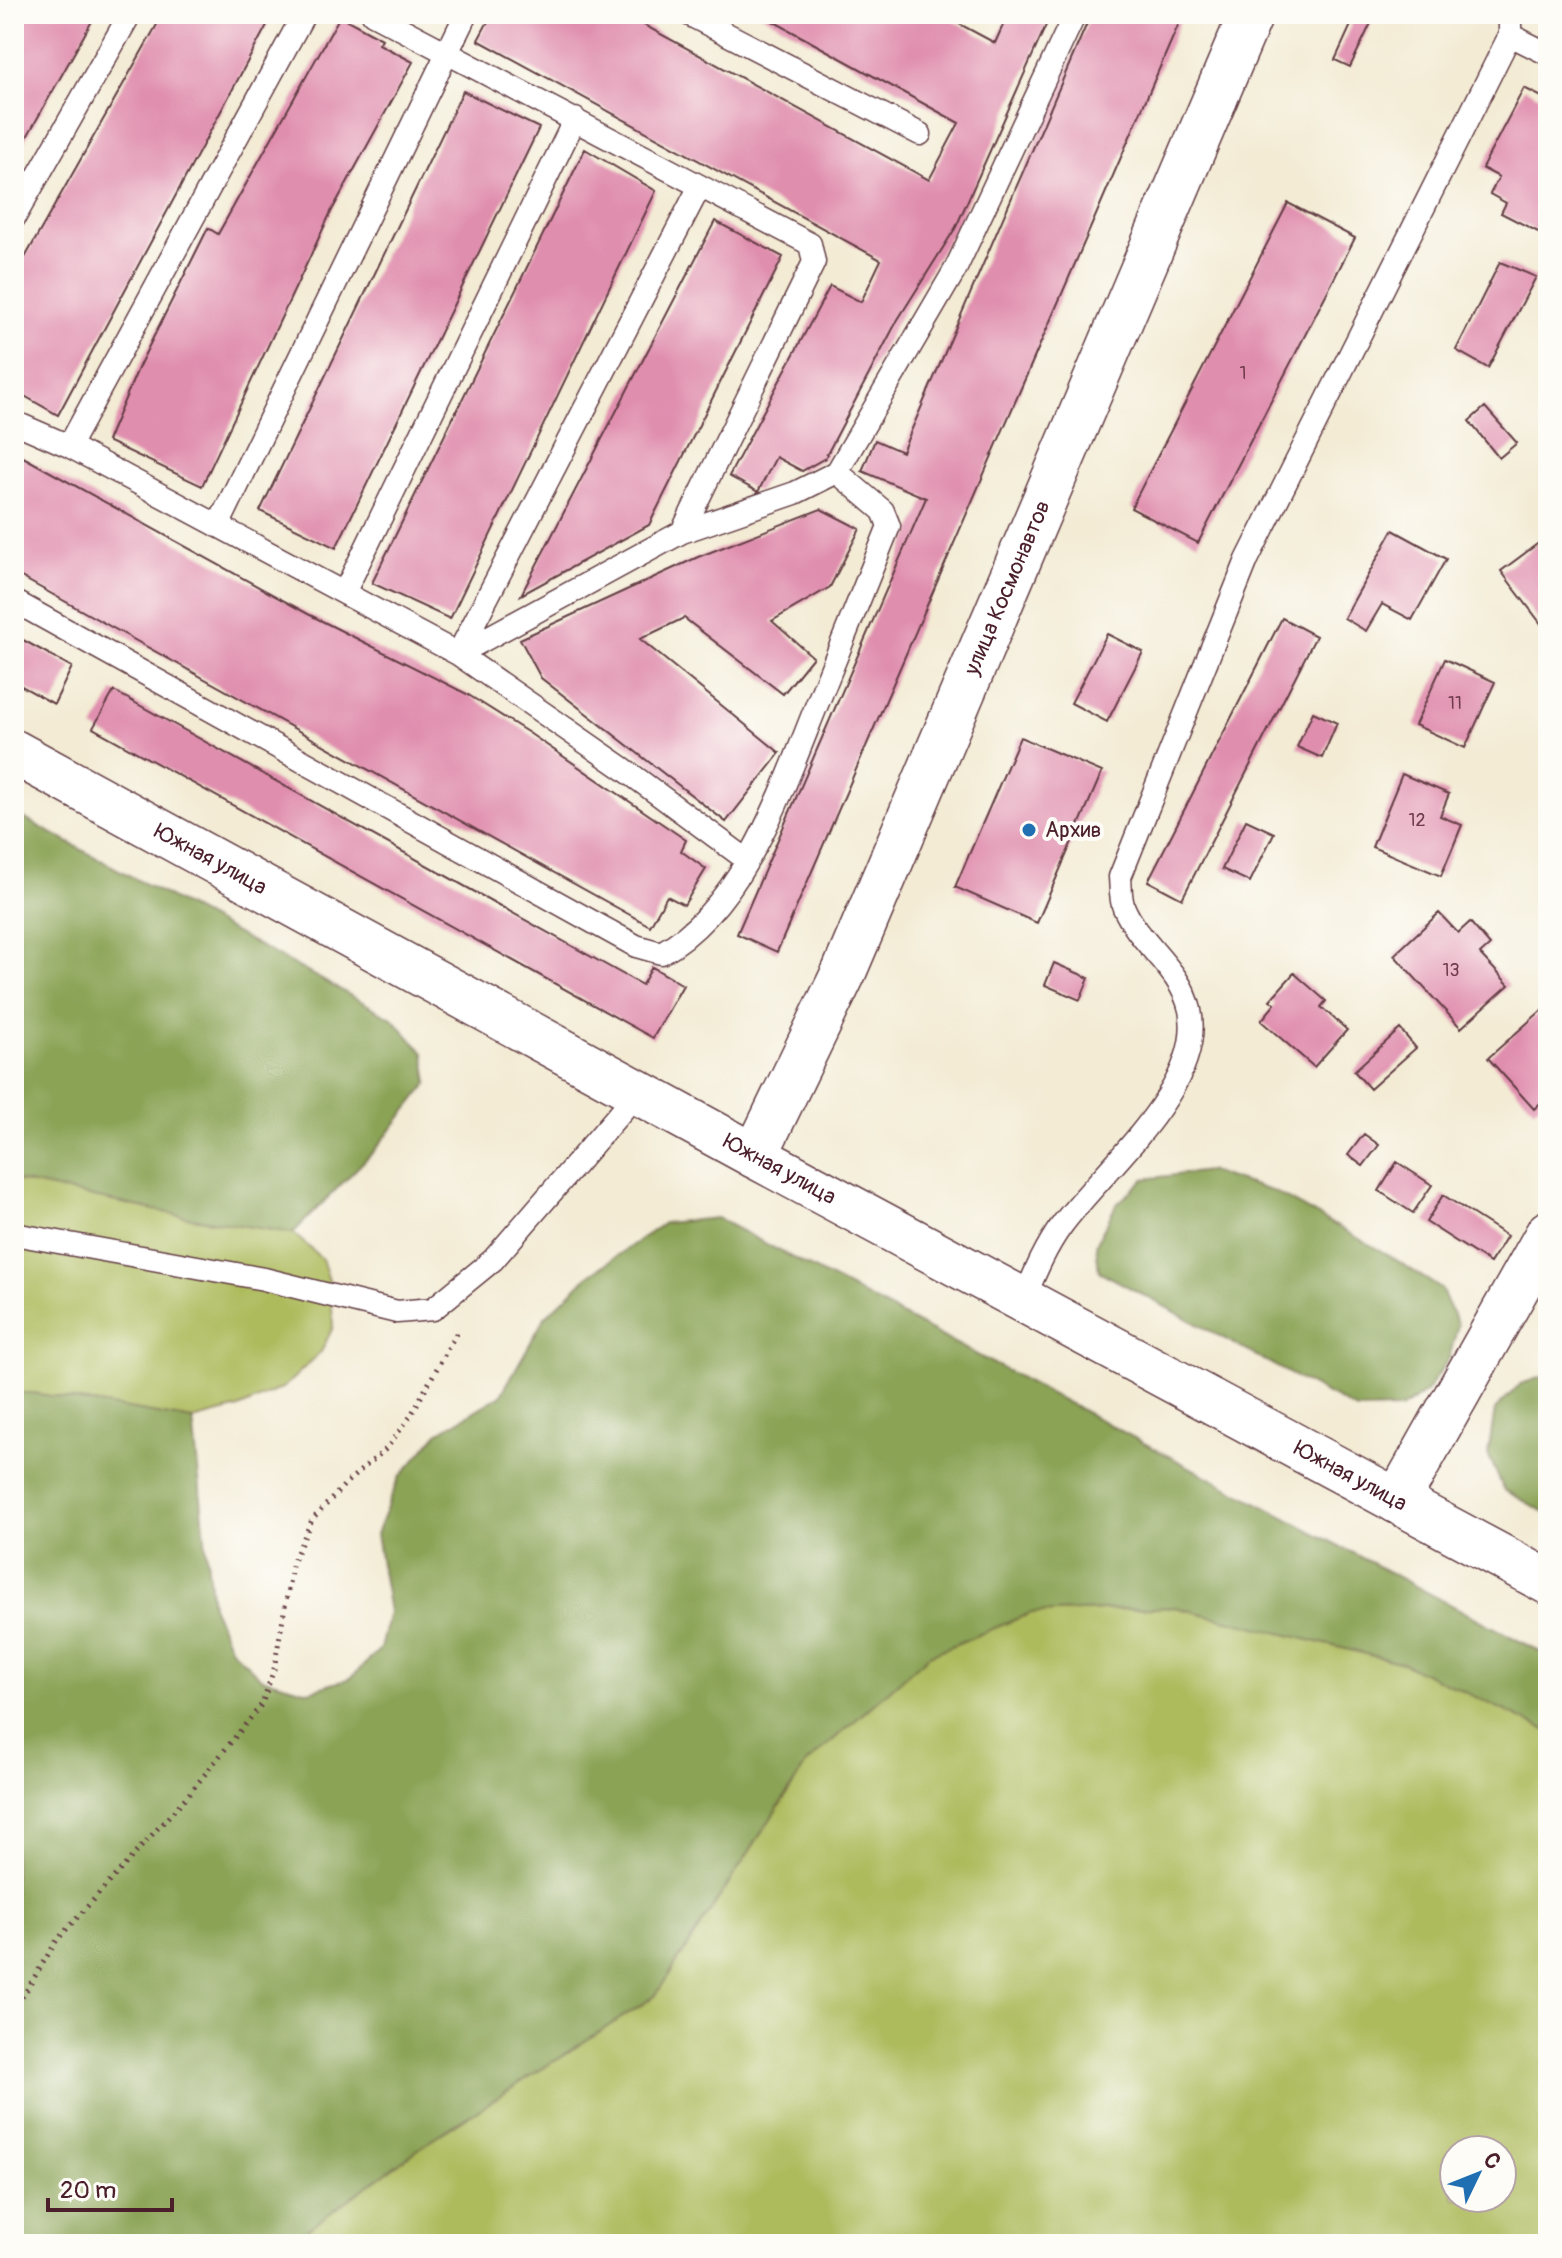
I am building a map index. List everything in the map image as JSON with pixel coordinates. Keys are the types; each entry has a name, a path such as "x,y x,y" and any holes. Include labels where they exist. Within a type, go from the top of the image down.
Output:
{"main road":[{"name":"улица Космонавтов","path":"755,1156 844,972 1251,14"},
{"name":"Южная улица","path":"14,752 755,1156 1548,1582"},
{"path":"1397,1501 1548,1233"}],"lane":[{"path":"14,218 130,14"},
{"path":"69,446 304,14"},
{"path":"373,14 810,244 814,262 682,532"},
{"path":"218,526 466,14"},
{"path":"688,14 920,134"},
{"path":"458,654 682,532 795,493 837,472 955,270 1075,14"},
{"path":"1023,1301 1061,1227 1153,1116 1187,1062 1193,1035 1190,1008 1177,979 1123,906 1120,877 1247,560 1510,24 1548,54"},
{"path":"344,593 575,119"},
{"path":"458,654 700,186"},
{"path":"14,422 69,446 458,654 624,769 747,860"},
{"path":"14,601 636,946 661,953 682,941 716,903 747,860 775,808 889,526 883,511 837,472"},
{"path":"14,1234 264,1279 397,1312 433,1309 493,1260 638,1092"}],"path":[{"path":"14,2011 57,1940 207,1773 262,1704 274,1669 293,1561 312,1520 347,1482 386,1449 410,1417 460,1325"}],"green space":[{"path":"14,813 392,1018 424,1053 428,1083 374,1151 293,1233 192,1218 14,1180"},
{"path":"1208,1171 1275,1192 1392,1257 1441,1289 1458,1325 1449,1358 1426,1392 1400,1409 1357,1410 1099,1271 1096,1244 1116,1205 1144,1179"},
{"path":"14,1180 192,1218 293,1233 322,1259 331,1287 333,1327 321,1352 284,1387 239,1408 193,1420 33,1393 14,1393"},
{"path":"717,1218 1548,1656 1548,1731 1403,1663 1175,1607 1031,1613 929,1655 807,1763 655,1996 431,2140 287,2244 14,2244 14,1393 33,1393 193,1420 212,1606 231,1649 261,1678 309,1691 351,1678 380,1649 389,1612 376,1534 399,1478 438,1433 501,1395 545,1317 587,1277 664,1223"},
{"path":"1548,1375 1548,1514 1504,1490 1488,1454 1495,1410 1520,1384"},
{"path":"1175,1607 1403,1663 1548,1731 1548,2244 287,2244 431,2140 655,1996 807,1763 929,1655 1031,1613"}],"building":[{"path":"14,14 96,14 14,160"},
{"path":"163,14 273,14 58,415 14,390 14,277"},
{"path":"492,14 624,14 929,180 959,123 760,14 941,14 995,43 1008,14 1051,14 956,227 897,321 825,458 802,471 776,457 758,492 729,476 830,286 861,302 881,260 478,40"},
{"path":"1091,14 1183,14 777,952 737,934 926,498 862,471 875,440 902,452"},
{"path":"1356,14 1374,17 1350,67 1335,60"},
{"path":"340,16 382,39 379,44 413,62 331,212 202,486 107,441 140,364 208,228 218,234"},
{"path":"1524,88 1548,100 1548,237 1501,213 1506,203 1490,194 1499,177 1482,168"},
{"path":"463,91 539,128 336,548 260,511"},
{"path":"585,149 656,191 450,619 372,583"},
{"path":"1288,203 1355,238 1198,543 1131,508"},
{"path":"715,221 783,257 649,525 521,595"},
{"path":"1500,262 1536,277 1488,368 1456,350"},
{"path":"1485,407 1517,443 1499,458 1469,421"},
{"path":"14,452 308,614 467,694 529,733 686,840 681,851 706,869 684,905 667,896 650,926 14,573"},
{"path":"821,509 860,529 830,587 772,621 813,657 783,694 684,618 640,639 780,753 726,822 541,678 520,639 698,557"},
{"path":"1393,530 1446,559 1412,620 1382,604 1366,631 1344,618"},
{"path":"1548,536 1548,633 1501,571"},
{"path":"1282,618 1316,636 1182,899 1148,881"},
{"path":"1107,634 1143,652 1107,722 1071,703"},
{"path":"14,635 72,667 54,704 14,682"},
{"path":"1445,659 1495,682 1465,748 1415,725"},
{"path":"114,691 642,985 652,967 683,985 653,1038 93,728"},
{"path":"1313,712 1337,723 1322,758 1297,747"},
{"name":"Архив","path":"1020,737 1102,772 1037,923 955,887"},
{"path":"1402,774 1449,794 1440,816 1462,825 1441,876 1372,847"},
{"path":"1246,820 1274,833 1250,882 1222,869"},
{"path":"1439,913 1458,933 1470,922 1490,945 1480,954 1509,985 1461,1028 1394,955"},
{"path":"1054,963 1089,978 1080,1000 1045,985"},
{"path":"1294,973 1326,1001 1321,1007 1347,1030 1314,1067 1261,1021 1275,1004 1270,1000"},
{"path":"1543,1009 1548,1014 1548,1096 1534,1109 1488,1058"},
{"path":"1400,1029 1416,1048 1370,1089 1354,1071"},
{"path":"1364,1134 1379,1145 1363,1166 1348,1155"},
{"path":"1397,1162 1432,1185 1413,1213 1379,1191"},
{"path":"1443,1195 1507,1236 1490,1263 1426,1222"}],"place":[{"name":"Архив","path":"1029,830"}]}
